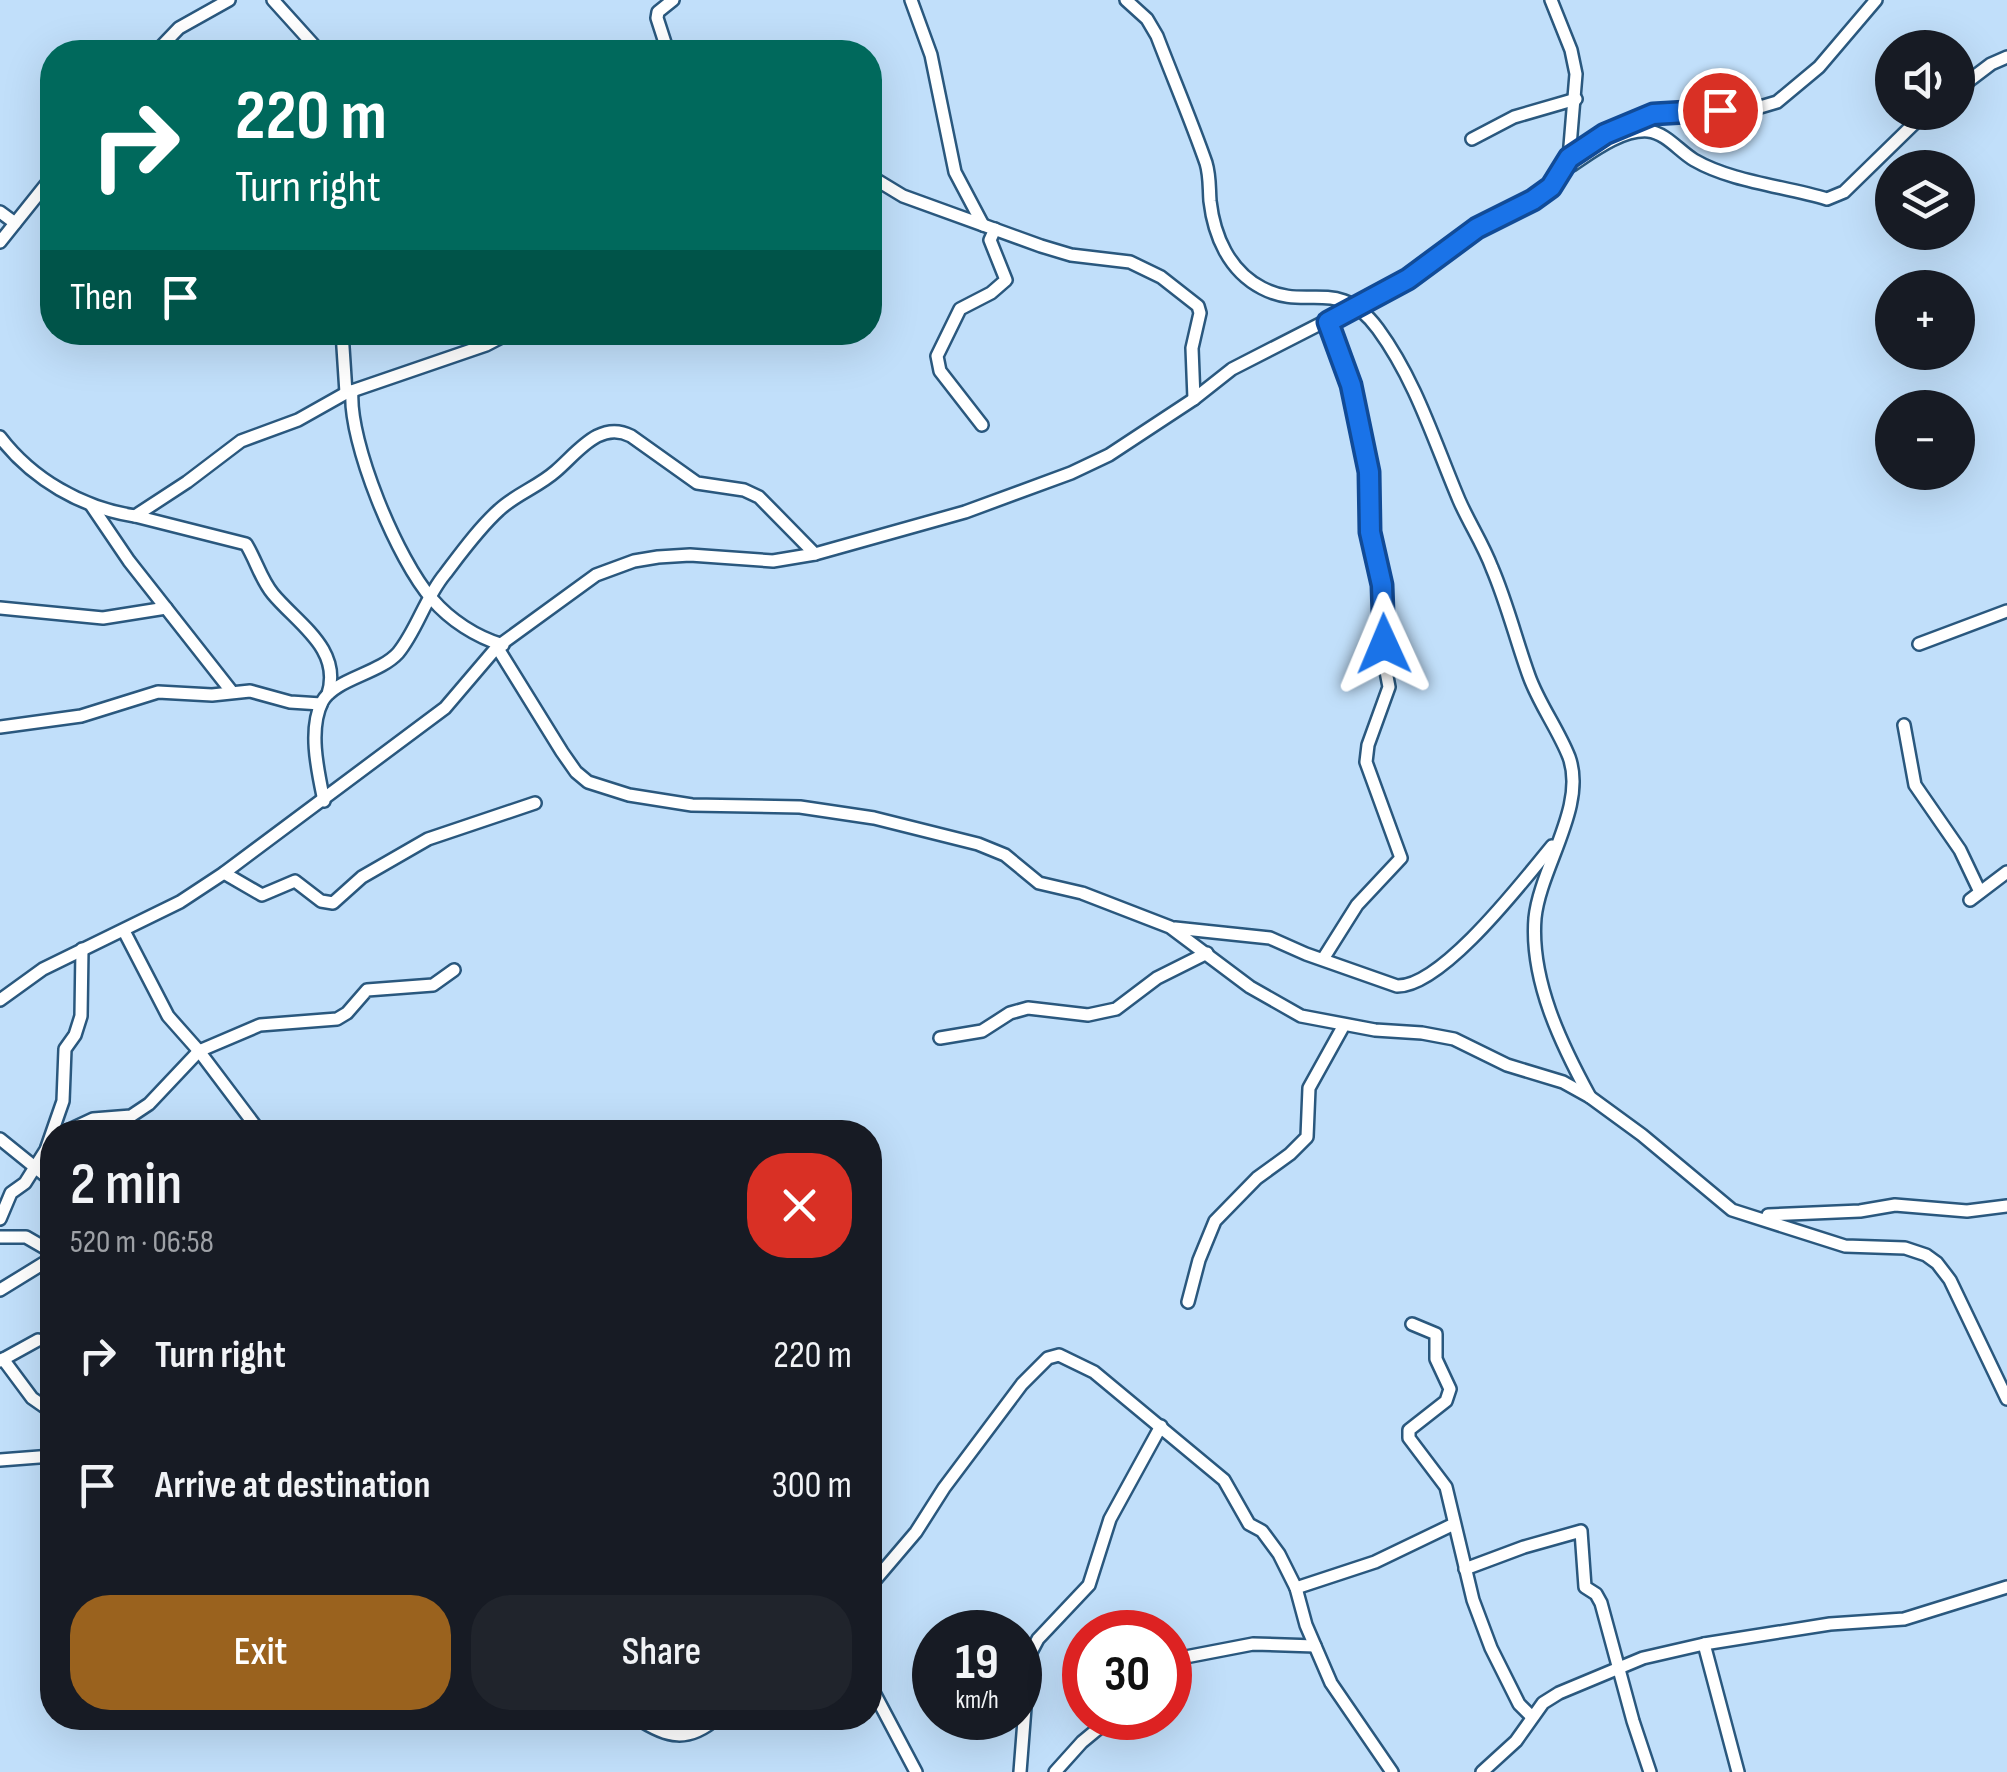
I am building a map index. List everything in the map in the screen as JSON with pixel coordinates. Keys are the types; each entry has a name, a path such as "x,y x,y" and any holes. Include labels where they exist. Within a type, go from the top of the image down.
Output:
{"street":[{"path":"168,40 179,28 230,0"},
{"path":"273,0 309,40"},
{"path":"664,40 658,12 673,0"},
{"path":"911,0 930,55 955,172 989,227 990,240 1006,280 960,309 937,356 940,371 982,425"},
{"path":"1126,0 1147,19 1157,36 1208,167 1213,220 1230,262 1261,288 1279,294 1338,298 1357,307 1376,326 1405,370 1491,564 1529,676 1569,758 1573,776 1572,798 1536,915 1535,951 1546,1000 1590,1097"},
{"path":"1551,0 1574,60 1576,99 1567,164"},
{"path":"0,1000 43,969 180,902 224,873 445,708 500,646 596,575 634,561 690,555 774,561 815,554 900,532 1044,485 1109,455 1194,399 1232,368 1357,307 1425,268 1465,235 1551,187 1567,164 1605,134 1653,114 1750,110 1777,102 1820,67 1876,0"},
{"path":"1975,76 2007,58"},
{"path":"1472,139 1514,117 1576,99"},
{"path":"1567,164 1632,133 1654,132 1714,170 1827,199 1844,192 1908,130"},
{"path":"882,183 904,196 1071,256 1130,262 1161,277 1190,299 1200,313 1192,348 1194,399"},
{"path":"0,242 40,192"},
{"path":"0,212 15,224"},
{"path":"1324,960 1357,905 1402,858 1366,762 1368,745 1390,687 1384,660 1382,585 1370,532 1369,472 1360,421 1343,358 1328,322"},
{"path":"344,345 351,409 381,510 429,596 458,623 500,646 562,752 588,782 629,795 692,805 800,807 874,818 970,841 1005,856 1039,883 1082,892 1170,927 1301,1016 1454,1039 1507,1065 1562,1082 1642,1135 1724,1206 1845,1246 1905,1248 1937,1263 1970,1317 2007,1399"},
{"path":"134,516 240,441 298,420 349,392 486,345"},
{"path":"0,727 81,716 158,692 263,693 290,702 324,699 396,655 429,596 500,509 550,476 597,436 613,430 631,436 697,484 744,490 759,497 815,554"},
{"path":"0,438 29,468 59,490 91,505 246,544 274,596 327,654 332,671 316,749 324,800"},
{"path":"91,505 232,692"},
{"path":"0,608 103,618 166,608"},
{"path":"1919,644 2007,611"},
{"path":"1904,725 1916,785 1960,850 1975,896 2007,872"},
{"path":"224,873 254,893 262,895 294,881 320,901 333,902 362,877 428,839 535,803"},
{"path":"1170,927 1270,938 1397,986 1410,986 1422,981 1486,923 1558,838"},
{"path":"124,931 161,1006 251,1120"},
{"path":"57,1120 63,1101 65,1049 81,1016 82,949"},
{"path":"940,1038 982,1030 1010,1013 1028,1008 1088,1016 1116,1009 1156,978 1208,953"},
{"path":"89,1120 104,1116 121,1120 131,1116 148,1104 199,1051 264,1024 337,1019 367,990 434,985 454,970"},
{"path":"1188,1302 1215,1221 1257,1178 1307,1137 1309,1088 1344,1025"},
{"path":"0,1139 40,1173"},
{"path":"0,1217 11,1193 25,1183 40,1159"},
{"path":"1755,1216 1860,1211 1896,1205 1956,1211 2007,1206"},
{"path":"0,1237 14,1234 40,1247"},
{"path":"0,1290 40,1263"},
{"path":"1412,1324 1436,1334 1436,1358 1450,1389 1446,1401 1409,1430 1408,1435 1446,1487 1490,1648 1519,1704 1531,1716"},
{"path":"38,1340 1,1360 40,1404"},
{"path":"882,1572 916,1532 1022,1384 1055,1354 1094,1372 1224,1480 1249,1524 1262,1531 1279,1554 1296,1588 1315,1646 1341,1699 1392,1772"},
{"path":"1020,1772 1029,1656 1038,1638 1089,1585 1110,1519 1161,1426"},
{"path":"0,1460 40,1457"},
{"path":"1296,1588 1375,1562 1454,1524"},
{"path":"1466,1569 1543,1540 1581,1532 1584,1585 1599,1599 1650,1772"},
{"path":"1482,1772 1516,1742 1543,1703 1652,1655 1830,1624 1904,1619 2007,1588"},
{"path":"1192,1656 1253,1644 1315,1646"},
{"path":"1704,1644 1738,1772"},
{"path":"882,1708 916,1772"},
{"path":"656,1730 689,1734 702,1730"},
{"path":"1055,1772 1084,1740"}],"route":[{"path":"1384,644 1382,585 1370,532 1369,472 1351,385 1328,322 1408,279 1477,228 1533,200 1551,187 1569,158 1590,142 1653,114 1720,110"}]}
